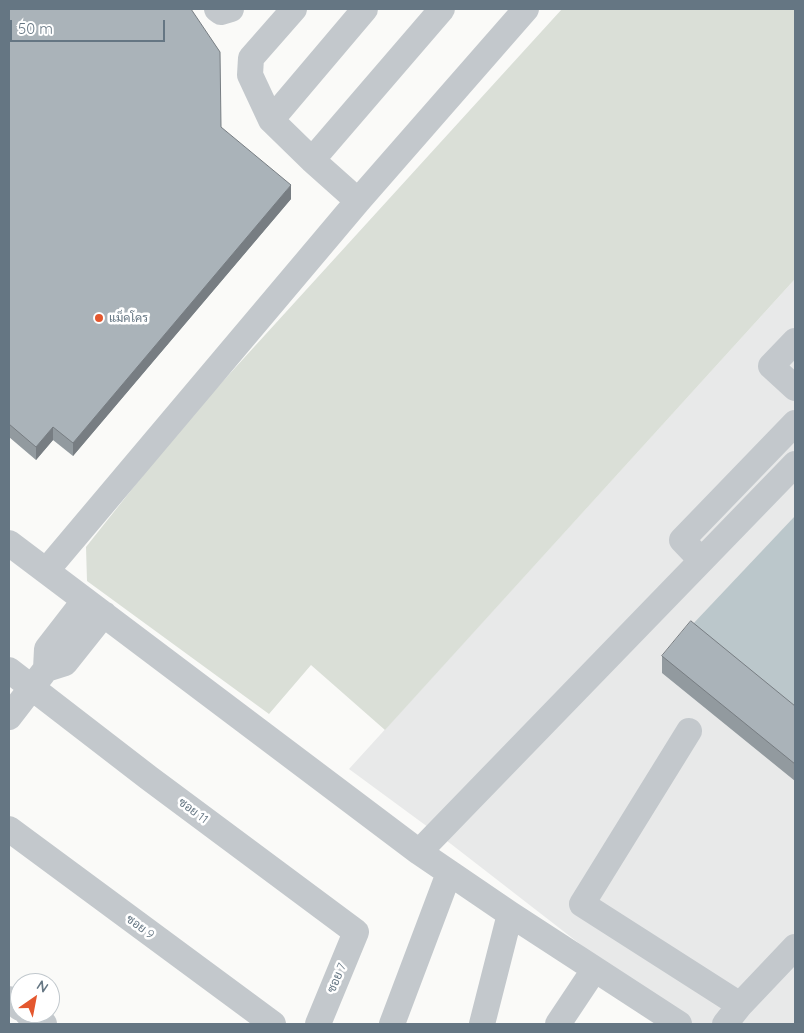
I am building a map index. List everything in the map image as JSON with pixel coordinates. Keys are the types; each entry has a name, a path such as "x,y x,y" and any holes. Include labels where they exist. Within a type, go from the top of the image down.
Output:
{"street":[{"path":"217,9 221,12 231,9"},
{"path":"294,9 251,58 250,75 271,120 358,201"},
{"path":"271,120 365,9"},
{"path":"312,160 442,9"},
{"path":"46,571 358,201 526,9"},
{"path":"795,341 771,366 795,388"},
{"path":"701,560 682,540 795,423"},
{"path":"419,852 795,464"},
{"path":"9,543 419,852 594,970 679,1024"},
{"path":"9,717 39,678 65,663 94,607"},
{"name":"ซอย 11","path":"9,670 39,678 149,778 356,932"},
{"path":"689,731 582,904 733,1015 795,947"},
{"name":"ซอย 9","path":"9,829 273,1024"},
{"path":"392,1024 449,872"},
{"path":"482,1024 510,914"},
{"name":"ซอย 7","path":"318,1024 356,932"},
{"path":"558,1024 594,970"}],"shaded area":[{"path":"562,9 795,9 795,279 385,730 311,665 269,714 87,581 86,547 183,425"},
{"path":"795,279 795,1024 683,1024 451,844 349,769"},
{"path":"795,516 795,712 692,625"}],"building":[{"name":"แม็คโคร","path":"9,9 191,9 220,52 221,127 291,185 73,443 53,427 36,447 9,424"},
{"path":"691,621 795,706 795,764 662,656"}],"place":[{"name":"แม็คโคร","path":"99,318"}]}
